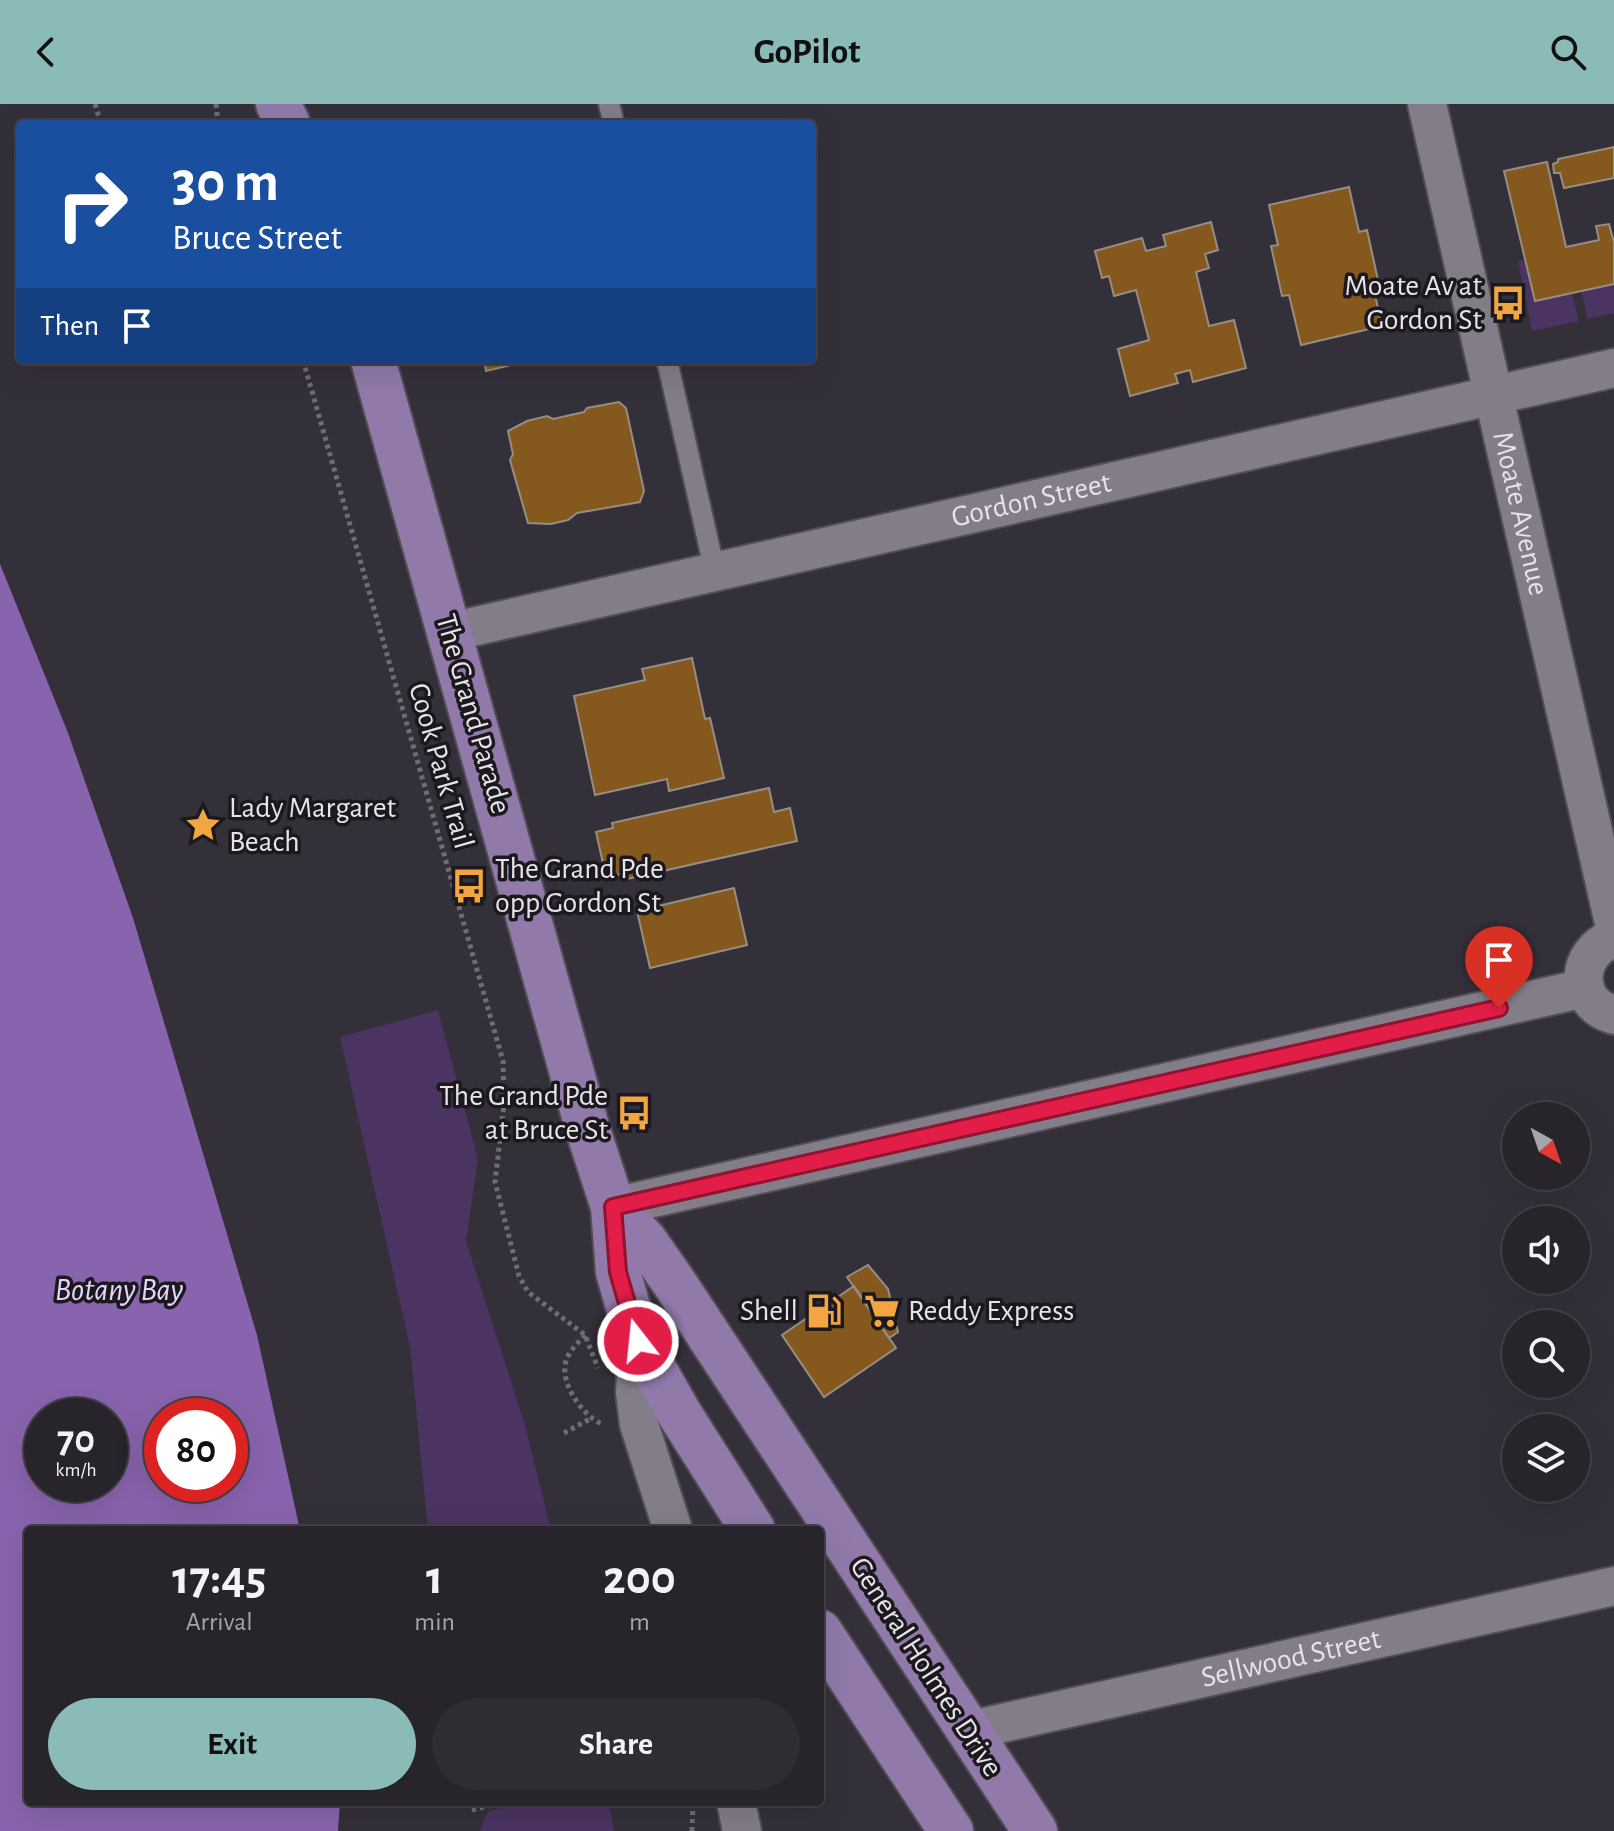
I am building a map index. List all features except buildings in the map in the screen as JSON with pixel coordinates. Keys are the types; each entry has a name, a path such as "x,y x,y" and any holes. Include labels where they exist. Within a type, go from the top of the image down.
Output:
{"highway":[{"name":"The Grand Parade","path":"374,364 587,1127 613,1207"},
{"path":"613,1207 618,1272 638,1341 750,1526"},
{"name":"General Holmes Drive","path":"613,1207 645,1241 673,1281 1035,1831"},
{"path":"824,1638 951,1831"}],"street":[{"name":"Moate Avenue","path":"1427,104 1614,923"},
{"name":"Gordon Street","path":"450,632 1614,368"},
{"path":"1614,938 1594,949 1586,961 1583,975 1585,988 1599,1008 1614,1015"},
{"path":"613,1207 1585,988"},
{"path":"638,1341 635,1392 639,1424 672,1526"},
{"name":"Sellwood Street","path":"967,1731 1614,1586"},
{"path":"737,1806 742,1831"}],"lane":[{"path":"668,364 715,572"}],"path":[{"name":"Cook Park Trail","path":"304,364 503,1061 504,1104 495,1182 519,1276 528,1292 585,1335"},
{"path":"599,1371 585,1335 572,1349 565,1363 565,1382 590,1419 614,1429"},
{"path":"564,1433 590,1419"},
{"path":"472,1810 488,1806"},
{"path":"692,1831 693,1806"}],"shaded area":[{"path":"1525,260 1535,301 1572,293 1579,321 1532,331 1518,261"},
{"path":"1614,284 1614,313 1588,319 1581,291"},
{"path":"438,1010 478,1159 466,1241 525,1425 550,1526 428,1526 410,1347 340,1037"},
{"path":"510,1806 609,1806 614,1831 480,1831 487,1812"}],"water":[{"name":"Botany Bay","path":"0,564 68,733 133,918 257,1335 299,1526 24,1526 24,1806 340,1806 338,1831 0,1831"}],"place":[{"name":"Moate Av at Gordon St","path":"1508,303"},
{"name":"Lady Margaret Beach","path":"203,825"},
{"name":"The Grand Pde opp Gordon St","path":"469,886"},
{"name":"The Grand Pde at Bruce St","path":"634,1113"},
{"name":"Shell","path":"824,1311"},
{"name":"Reddy Express","path":"882,1311"}],"route":[{"path":"638,1341 618,1272 613,1207 1499,1008"}]}
